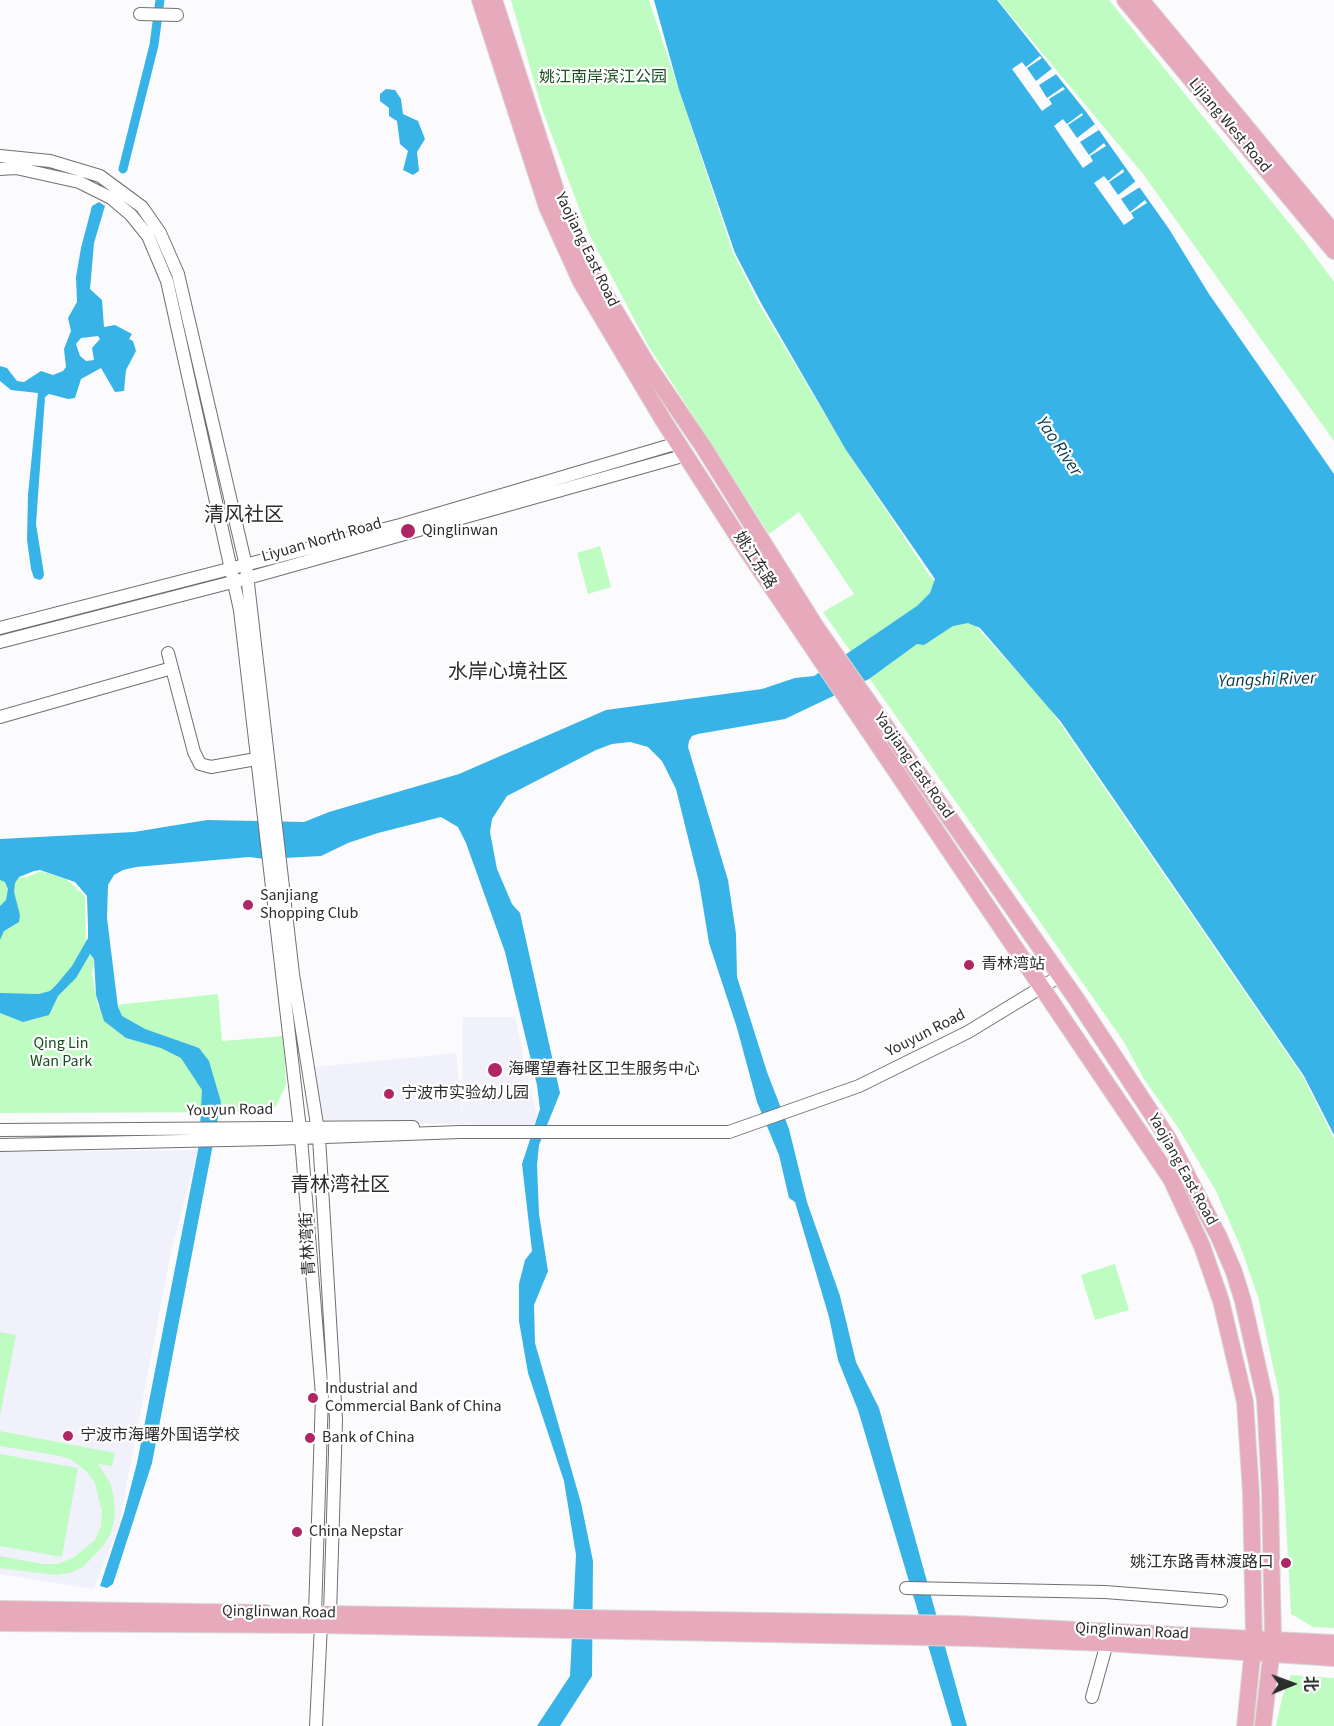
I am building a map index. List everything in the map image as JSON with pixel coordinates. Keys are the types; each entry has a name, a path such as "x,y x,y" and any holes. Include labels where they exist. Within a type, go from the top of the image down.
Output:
{"main road":[{"name":"Yaojiang East Road","path":"480,0 558,234 581,282 682,449"},
{"name":"姚江东路","path":"494,0 560,203 595,277 647,364 704,448 835,669"},
{"name":"Lijiang West Road","path":"1125,0 1334,251"},
{"name":"Lijiang West Road","path":"1141,0 1334,233"},
{"name":"姚江东路","path":"682,449 835,669"},
{"path":"835,669 856,700"},
{"name":"Yaojiang East Road","path":"856,700 1060,976 1169,1140 1234,1272 1265,1399 1270,1491 1272,1646 1263,1726"},
{"name":"Yaojiang East Road","path":"856,700 1040,988 1171,1179 1202,1246 1221,1301 1245,1402 1251,1493 1253,1645 1245,1726"},
{"name":"Qinglinwan Road","path":"0,1609 921,1630 970,1638 1253,1645"},
{"name":"Qinglinwan Road","path":"0,1623 322,1617"},
{"name":"Qinglinwan Road","path":"921,1630 959,1624 1306,1648"},
{"path":"1306,1648 1334,1643"},
{"path":"1306,1648 1334,1658"}],"street":[{"path":"140,14 177,15"},
{"path":"0,156 50,160 100,176 142,207 160,233 178,274 247,572 274,860"},
{"path":"0,169 16,168 79,182 111,198 131,215 148,236 167,281 240,610 256,759 270,822"},
{"name":"Liyuan North Road","path":"0,642 247,572 400,525 682,449"},
{"name":"Liyuan North Road","path":"0,628 232,576"},
{"path":"168,654 194,752 200,764 211,767 256,759"},
{"path":"0,717 172,668"},
{"name":"青林湾街","path":"274,860 319,1132 336,1420 316,1726"},
{"name":"青林湾街","path":"274,860 322,1395 322,1617"},
{"name":"Youyun Road","path":"0,1145 188,1141 226,1134 299,1132 729,1132 801,1109 859,1086 948,1042 1060,976"},
{"name":"Youyun Road","path":"0,1130 189,1128 226,1134"},
{"path":"906,1588 1105,1592 1221,1601"},
{"path":"1092,1697 1107,1643"}],"shaded area":[{"path":"463,1017 515,1017 539,1126 322,1121 314,1067 456,1053 462,1115"},
{"name":"宁波市海曙外国语学校","path":"198,1150 171,1252 119,1525 94,1589 0,1574 0,1152"}],"green space":[{"name":"姚江南岸滨江公园","path":"511,0 649,0 733,253 759,304 846,450 929,575 1046,703 1303,1077 1334,1139 1334,1628 1313,1627 1291,1614 1279,1393 1258,1297 1241,1248 1216,1191 1179,1129 1144,1079 1124,1042 823,612 854,594 799,512 769,534 649,347 588,232 542,109"},
{"path":"998,0 1109,0 1306,244 1334,282 1334,441 1143,174"},
{"path":"600,546 611,587 588,594 577,553"},
{"name":"Qing Lin Wan Park","path":"41,871 66,879 85,896 86,939 90,955 94,959 92,974 98,1007 218,994 222,1041 284,1036 286,1085 276,1106 265,1112 0,1113 0,879 27,877"},
{"path":"1115,1264 1129,1310 1095,1320 1081,1275"},
{"path":"0,1332 16,1335 0,1416"},
{"path":"0,1431 115,1453 112,1466 98,1464 111,1484 114,1499 115,1515 111,1533 104,1545 83,1567 70,1573 55,1575 0,1568 0,1556 42,1564 58,1564 73,1558 95,1540 101,1526 102,1512 95,1483 87,1472 72,1460 0,1446"},
{"path":"0,1454 78,1468 62,1557 0,1546"},
{"path":"1291,1675 1334,1678 1334,1726 1276,1726 1282,1698"}],"water":[{"path":"654,0 997,0 1087,113 1169,229 1209,294 1334,474 1334,1135 1304,1076 1061,722 980,628 968,623 953,626 924,645 917,644 869,679 785,719 698,734 692,736 689,741 688,747 728,880 736,934 737,977 767,1072 789,1129 807,1202 840,1296 856,1362 879,1408 967,1726 952,1726 858,1410 838,1360 829,1317 795,1202 789,1198 779,1155 757,1102 737,1028 709,943 699,882 676,789 662,761 648,747 630,742 612,744 596,750 507,796 492,819 490,832 497,869 512,904 520,913 560,1093 539,1145 537,1165 539,1214 548,1271 534,1305 535,1343 581,1503 593,1561 592,1676 560,1726 537,1726 570,1676 576,1555 564,1481 528,1373 519,1321 519,1284 525,1260 532,1251 522,1164 540,1109 537,1085 505,952 466,843 458,827 441,817 378,833 348,843 321,856 265,859 249,857 136,867 114,875 108,885 107,918 118,1007 122,1016 145,1029 199,1048 209,1061 221,1102 152,1463 113,1584 107,1588 100,1586 124,1513 137,1463 199,1145 202,1090 181,1058 161,1048 126,1038 104,1021 96,995 94,959 90,954 76,978 58,996 49,1015 23,1022 0,1013 0,993 39,994 50,991 72,966 88,938 88,927 87,896 75,882 40,870 19,877 15,883 14,892 20,915 19,922 4,931 0,940 0,906 6,900 8,889 5,882 0,880 0,839 134,832 207,820 304,822 329,812 459,774 606,710 762,689 795,678 814,676 917,606 930,593 935,579 846,450 761,303 735,253 679,90"},
{"path":"386,89 395,90 401,99 403,114 418,121 425,139 417,152 419,171 413,175 403,170 408,151 400,144 397,121 389,116 389,108 380,101 380,94"},
{"path":"99,202 105,206 94,243 90,289 102,300 104,327 115,325 132,334 129,339 133,341 136,351 126,370 124,391 115,392 101,368 81,379 75,398 68,399 49,394 45,397 36,524 44,574 40,580 34,578 31,569 27,540 28,495 38,393 11,390 0,381 0,366 7,368 17,381 24,382 41,371 53,375 63,371 66,367 64,349 71,331 68,318 77,302 76,277 92,206","holes":["98,336 100,339 92,348 94,360 86,361 80,356 76,344 81,338"]}],"pier":[{"path":"1040,56 1042,58 1027,68 1036,81 1054,67 1058,73 1039,85 1047,98 1063,87 1065,89 1049,99 1052,104 1042,111 1012,69 1022,62 1026,67"},
{"path":"1082,113 1083,115 1068,125 1077,138 1095,124 1099,130 1080,142 1089,155 1104,143 1106,146 1090,156 1093,161 1083,168 1054,126 1063,119 1067,124"},
{"path":"1123,169 1124,172 1109,182 1118,195 1136,181 1140,187 1121,199 1130,212 1145,200 1147,203 1131,213 1134,218 1124,225 1094,183 1104,176 1108,181"}],"waterway":[{"path":"123,169 154,45 160,0"}],"place":[{"name":"Qinglinwan","path":"408,531"},
{"name":"Sanjiang Shopping Club","path":"248,905"},
{"name":"青林湾站","path":"969,965"},
{"name":"海曙望春社区卫生服务中心","path":"495,1070"},
{"name":"宁波市实验幼儿园","path":"389,1094"},
{"name":"Industrial and Commercial Bank of China","path":"313,1398"},
{"name":"宁波市海曙外国语学校","path":"68,1436"},
{"name":"Bank of China","path":"310,1438"},
{"name":"China Nepstar","path":"297,1532"},
{"name":"姚江东路青林渡路口","path":"1286,1563"}],"district":[{"name":"清风社区","path":"244,517"},
{"name":"水岸心境社区","path":"508,674"},
{"name":"青林湾社区","path":"340,1187"}],"water label":[{"name":"Yao River","path":"1058,447"},
{"name":"Yangshi River","path":"1267,681"}]}
